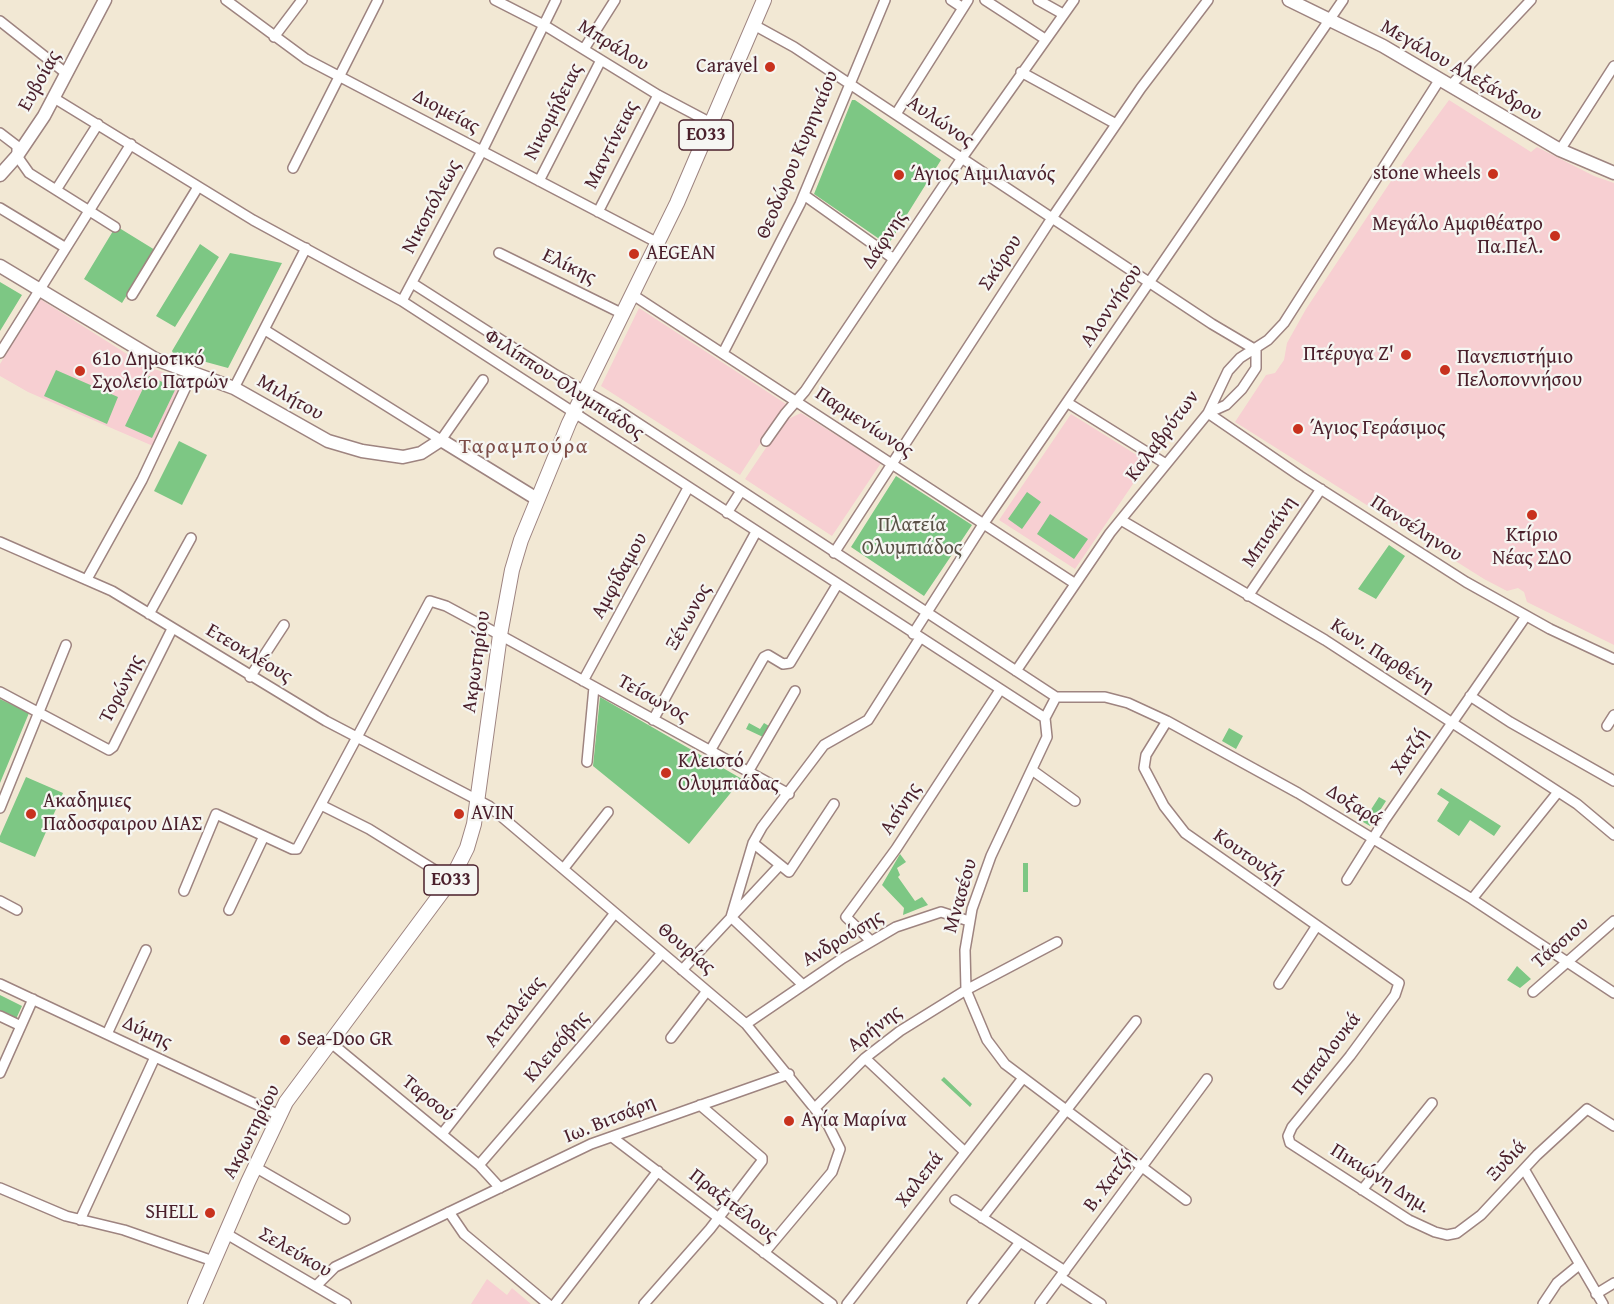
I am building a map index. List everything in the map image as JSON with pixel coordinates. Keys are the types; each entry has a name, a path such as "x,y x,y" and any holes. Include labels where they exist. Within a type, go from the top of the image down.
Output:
{"main road":[{"name":"Ακρωτηρίου","path":"195,1304 279,1115 330,1042 451,880 467,848 478,800 500,635 515,561 537,499 573,413 658,243 764,0"}],"street":[{"name":"Διομείας","path":"226,0 274,37 339,77 658,243"},
{"path":"274,37 302,0"},
{"path":"294,168 378,0"},
{"name":"Μπράλου","path":"495,0 544,25 658,94 711,123"},
{"name":"Νικοπόλεως","path":"402,301 482,151 556,0"},
{"name":"Νικομήδειας","path":"584,49 615,0"},
{"name":"Θεοδώρου Κυρηναίου","path":"723,353 804,195 848,83 885,0"},
{"path":"896,114 966,4 951,0"},
{"path":"985,0 1045,39"},
{"path":"1038,0 1063,14"},
{"name":"Δάφνης","path":"766,441 783,417 798,402 1021,72 1074,0"},
{"name":"Σκύρου","path":"834,553 1052,218 1116,124 1208,0"},
{"name":"Μεγάλου Αλεξάνδρου","path":"1289,0 1330,19 1446,82 1560,150 1614,173"},
{"name":"Αλοννήσου","path":"731,917 753,843 762,827 824,745 868,720 927,613 984,523 1343,0"},
{"name":"Καλαβρύτων","path":"1016,671 1074,583 1121,520 1208,413 1228,371 1240,358 1256,350 1274,335 1290,314 1446,82 1531,0"},
{"name":"Ευβοίας","path":"0,175 17,156 54,98 68,74 102,1"},
{"path":"0,21 68,74"},
{"name":"Αυλώνος","path":"754,26 794,47 1150,283 1256,350"},
{"name":"Νικομήδειας","path":"540,181 601,60"},
{"path":"1560,150 1614,66"},
{"path":"1021,72 1116,124"},
{"name":"Μαντίνειας","path":"598,212 658,94"},
{"name":"Φιλίππου-Ολυμπιάδος","path":"54,98 261,225 402,301 1045,718"},
{"path":"56,190 98,124"},
{"path":"0,133 15,142 17,156 29,173 116,227"},
{"path":"0,353 131,144"},
{"path":"132,295 198,187"},
{"path":"804,195 894,259"},
{"path":"0,208 66,248"},
{"path":"234,387 306,248"},
{"name":"Ελίκης","path":"499,253 623,314"},
{"name":"Μιλήτου","path":"0,266 155,359 234,387 322,439 352,449 386,455 410,456 441,440"},
{"name":"Φιλίππου-Ολυμπιάδος","path":"412,283 741,491 1056,697"},
{"name":"Παρμενίωνος","path":"633,296 1074,583"},
{"path":"265,330 537,499"},
{"path":"1208,413 1226,405 1242,389 1256,368 1256,350"},
{"path":"87,579 142,480 192,374"},
{"path":"441,440 483,380"},
{"path":"1068,403 1166,464"},
{"name":"Πανσέληνου","path":"1208,413 1466,582 1526,616 1614,659"},
{"name":"Αμφίδαμου","path":"583,681 688,488"},
{"name":"Μπισκίνη","path":"1248,596 1321,489"},
{"path":"727,513 741,491"},
{"name":"Κων. Παρθένη","path":"1121,520 1325,640 1584,809 1614,835"},
{"name":"Ξένωνος","path":"653,720 756,532"},
{"path":"149,614 191,538"},
{"name":"Ετεοκλέους","path":"0,542 87,579 357,739 478,800"},
{"path":"710,751 764,657 768,655 783,664 790,663 837,585"},
{"name":"Τείσωνος","path":"357,739 427,602 434,601 789,794"},
{"name":"Χατζή","path":"1347,880 1451,723 1526,616"},
{"path":"250,677 284,625"},
{"name":"Τορώνης","path":"0,692 109,750 172,629"},
{"path":"0,808 66,645"},
{"path":"587,762 594,687"},
{"name":"Ασίνης","path":"870,940 846,917 896,849 1000,690"},
{"path":"748,772 795,691"},
{"path":"1470,696 1510,722 1614,781"},
{"name":"Μνασέου","path":"1056,697 1045,718 1047,737 983,876 969,921 964,967 966,990 993,1051 1023,1078 1186,1200"},
{"name":"Δοξαρά","path":"1056,697 1105,697 1128,703 1167,721 1298,793 1472,899 1614,993"},
{"path":"1607,726 1614,715"},
{"name":"Κουτουζή","path":"1167,721 1148,752 1144,765 1147,778 1167,812 1190,837 1399,983"},
{"path":"184,891 216,814 292,849 297,849 357,739"},
{"path":"1032,771 1074,801"},
{"path":"1472,899 1558,792"},
{"name":"Θουρίας","path":"478,800 502,815 746,1024 789,1074 837,1140 840,1153 832,1172 764,1253"},
{"path":"753,843 789,872 834,804"},
{"path":"321,805 369,829 451,880"},
{"path":"564,868 608,812"},
{"path":"229,910 264,836"},
{"path":"682,970 780,865"},
{"path":"0,901 17,910"},
{"name":"Ατταλείας","path":"442,1134 615,913"},
{"name":"Ανδρούσης","path":"746,1024 870,940 908,922 938,913 950,914 969,921"},
{"path":"731,917 802,985"},
{"name":"Τάσσιου","path":"1533,992 1614,921"},
{"path":"1279,984 1316,927"},
{"name":"Αρήνης","path":"815,1108 865,1058 917,1019 1057,942"},
{"path":"107,1034 146,950"},
{"name":"Κλεισόβης","path":"479,1165 662,953"},
{"name":"Παπαλουκά","path":"1294,1146 1288,1139 1292,1127 1346,1062 1395,994 1399,983"},
{"name":"Δύμης","path":"0,984 279,1115"},
{"path":"671,1038 707,991"},
{"path":"0,1073 33,999"},
{"path":"0,1016 21,1026"},
{"path":"982,1218 1136,1021"},
{"name":"Ταρσού","path":"330,1042 479,1165 500,1188"},
{"path":"80,1220 155,1057"},
{"path":"865,1058 965,1152"},
{"name":"Ιω. Βιτσάρη","path":"316,1286 335,1267 612,1137 789,1074"},
{"name":"Χαλεπά","path":"847,1304 1023,1078"},
{"name":"Β. Χατζή","path":"1040,1304 1207,1079"},
{"path":"1362,1190 1432,1103"},
{"path":"644,1304 761,1164 762,1158 700,1104"},
{"name":"Ξυδιά","path":"1451,1234 1457,1233 1481,1215 1524,1169 1587,1109 1614,1126"},
{"name":"Πραξιτέλους","path":"612,1137 764,1253 819,1300 832,1304"},
{"name":"Πικιώνη Δημ.","path":"1294,1146 1430,1230 1451,1234"},
{"path":"255,1167 345,1219"},
{"path":"1524,1169 1603,1304"},
{"path":"555,1304 658,1171"},
{"path":"0,1188 80,1220 124,1230 213,1262"},
{"path":"955,1200 1020,1242 1101,1304"},
{"path":"449,1212 464,1234 548,1304"},
{"name":"Σελεύκου","path":"225,1233 346,1304"},
{"path":"972,1304 1020,1242"},
{"path":"1543,1304 1559,1281 1580,1265"},
{"path":"1596,1294 1614,1283"}],"shaded area":[{"name":"Πανεπιστήμιο Πελοποννήσου","path":"1449,100 1531,152 1537,147 1594,176 1614,183 1614,645 1527,602 1524,592 1518,588 1507,591 1484,579 1235,422 1266,375 1275,373 1284,360 1287,343 1306,309 1405,160"},
{"name":"61ο Δημοτικό Σχολείο Πατρών","path":"40,299 146,366 183,379 153,446 28,392 0,376 0,364"},
{"path":"639,308 786,404 740,475 601,386"},
{"path":"801,413 881,463 832,536 745,479 784,421"},
{"path":"1071,414 1148,462 1075,569 999,520"},
{"path":"487,1279 507,1295 512,1288 531,1304 471,1304"}],"green space":[{"path":"852,100 941,160 888,245 814,194"},
{"path":"116,226 155,250 122,303 84,279"},
{"path":"200,244 219,257 175,327 156,316"},
{"path":"230,253 282,263 228,368 173,353 172,351"},
{"path":"0,282 22,295 0,331"},
{"path":"56,370 118,397 107,424 44,396"},
{"path":"149,376 176,388 152,438 125,426"},
{"path":"179,441 207,455 182,505 154,491"},
{"name":"Πλατεία Ολυμπιάδος","path":"896,476 972,525 924,596 851,547"},
{"path":"1027,492 1041,502 1022,529 1008,519"},
{"path":"1050,514 1088,539 1074,559 1037,534"},
{"path":"1389,545 1405,556 1376,599 1358,589"},
{"name":"Κλειστό Ολυμπιάδας","path":"600,697 742,779 689,844 593,766"},
{"name":"Ακαδημιες Παδοσφαιρου ΔΙΑΣ","path":"0,699 29,713 0,783"},
{"path":"749,723 760,729 764,723 769,726 763,737 746,729"},
{"path":"1229,728 1243,736 1236,749 1222,741"},
{"name":"Ακαδημιες Παδοσφαιρου ΔΙΑΣ","path":"26,777 63,793 35,857 0,842 0,836"},
{"path":"1441,788 1501,826 1494,836 1470,820 1459,836 1437,821 1449,802 1437,794"},
{"path":"1379,797 1386,801 1370,826 1363,822"},
{"path":"900,854 906,862 897,868 900,875 898,877 915,901 922,897 928,905 903,915 904,908 882,885"},
{"path":"1023,863 1028,863 1028,892 1023,892"},
{"path":"1517,966 1531,979 1520,988 1507,980"},
{"path":"0,995 22,1006 16,1019 0,1012"},
{"path":"944,1077 972,1104 970,1107 941,1080"}],"place":[{"name":"Caravel","path":"770,67"},
{"name":"stone wheels","path":"1493,174"},
{"name":"Άγιος Αιμιλιανός","path":"899,175"},
{"name":"Μεγάλο Αμφιθέατρο Πα.Πελ.","path":"1555,236"},
{"name":"AEGEAN","path":"634,254"},
{"name":"Πτέρυγα Ζ'","path":"1406,355"},
{"name":"Πανεπιστήμιο Πελοποννήσου","path":"1445,370"},
{"name":"61ο Δημοτικό Σχολείο Πατρών","path":"80,371"},
{"name":"Άγιος Γεράσιμος","path":"1298,429"},
{"name":"Κτίριο Νέας ΣΔΟ","path":"1532,515"},
{"name":"Κλειστό Ολυμπιάδας","path":"666,773"},
{"name":"Ακαδημιες Παδοσφαιρου ΔΙΑΣ","path":"31,814"},
{"name":"AVIN","path":"459,814"},
{"name":"Sea-Doo GR","path":"285,1040"},
{"name":"Αγία Μαρίνα","path":"789,1121"},
{"name":"SHELL","path":"210,1213"}],"district":[{"name":"Ταραμπούρα","path":"524,447"}]}
